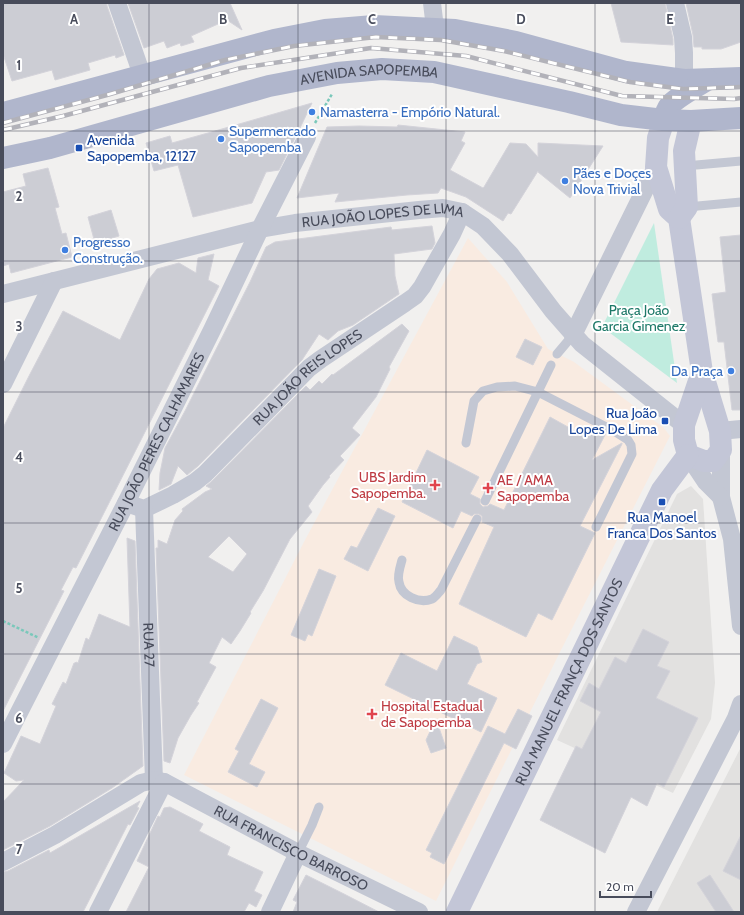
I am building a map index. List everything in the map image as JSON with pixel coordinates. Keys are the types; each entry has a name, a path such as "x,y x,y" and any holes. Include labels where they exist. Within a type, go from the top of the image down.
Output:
{"main road":[{"path":"3,113 274,40 325,30 374,26 455,30 516,42 626,72 684,80 741,78"},
{"name":"AVENIDA SAPOPEMBA","path":"3,158 50,148 269,86 337,72 382,69 434,72 621,115 692,122 741,118"},
{"path":"664,120 670,105 707,80"}],"street":[{"path":"117,3 142,76"},
{"path":"432,3 435,28"},
{"path":"675,3 683,37 684,80"},
{"path":"664,120 658,138 656,168 669,209 683,213"},
{"path":"692,122 684,151 685,166 683,213 702,372 727,437 722,497 737,541 741,626"},
{"name":"RUA JOÃO PERES CALHAMARES","path":"3,744 126,503 212,330 260,229 307,137"},
{"path":"573,335 656,168"},
{"name":"RUA JOÃO LOPES DE LIMA","path":"3,294 260,229 295,223 443,208 462,212 482,226 510,254 553,311 582,344 684,425"},
{"name":"RUA JOÃO REIS LOPES","path":"144,509 195,482 244,435 309,368 415,296 422,287 448,241 462,212"},
{"path":"3,384 54,282"},
{"path":"702,372 684,425 684,440 688,455 706,482 722,497"},
{"path":"688,455 704,461 713,460 727,437"},
{"name":"RUA MANUEL FRANÇA DOS SANTOS","path":"457,912 662,490 688,455"},
{"path":"126,503 144,509"},
{"name":"RUA 27","path":"144,509 159,781"},
{"path":"636,912 739,714"},
{"path":"3,862 55,835 141,783 159,781"},
{"path":"98,912 159,781"},
{"name":"RUA FRANCISCO BARROSO","path":"159,781 298,853 419,912"},
{"path":"270,912 298,853"}],"lane":[{"path":"685,166 741,161"},
{"path":"683,213 741,202"},
{"path":"557,354 573,335"},
{"path":"485,501 551,365"},
{"path":"466,443 474,401 483,391 497,387 515,386 538,392 614,431 628,440 631,445 632,454 596,528"},
{"path":"402,560 398,580 403,592 407,596 423,601 432,599 441,590 477,519"},
{"path":"298,853 319,807"}],"path":[{"path":"307,137 334,91"},
{"path":"3,621 41,639"}],"shaded area":[{"path":"468,238 507,282 548,349 574,362 664,428 670,436 436,901 184,775 305,540"},
{"path":"691,486 703,499 715,683 711,719 673,793 557,740 677,494"},
{"path":"741,747 741,912 657,912"}],"green space":[{"name":"Praça João Garcia Gimenez","path":"654,223 677,383 602,327"}],"building":[{"path":"3,3 107,3 124,55 116,58 115,55 88,63 90,70 55,80 52,70 12,81 3,54"},
{"path":"128,3 230,3 242,30 227,20 191,36 194,42 181,46 180,43 167,48 164,41 144,48"},
{"path":"611,3 665,3 673,45 621,42"},
{"path":"686,3 741,3 741,42 721,49 702,49 702,47 694,47"},
{"path":"312,103 279,170 266,172 252,203 193,217 178,165 154,171 146,143 170,136 172,143"},
{"path":"398,125 465,132 461,141 465,143 450,170 483,188 510,143 526,144 538,157 538,143 603,146 570,198 538,171 511,214 508,213 503,221 466,197 441,188 438,193 335,202 339,193 297,198 327,127 397,127"},
{"path":"48,168 59,207 55,208 62,234 66,233 72,257 11,273 9,264 3,266 3,192 26,186 23,174"},
{"path":"111,210 119,236 95,243 88,217"},
{"path":"432,226 435,243 432,249 394,254 395,276 399,294 353,325 338,331 328,340 319,334 302,360 198,466 187,475 178,466 171,484 159,490 160,473 165,448 250,282 266,247 275,242 391,227 392,230"},
{"path":"741,235 741,410 732,410 724,342 718,342 712,294 726,292 720,237"},
{"path":"214,254 208,280 219,286 76,568 73,567 61,590 64,591 3,711 3,428 63,311 120,340 149,279 157,269 179,263 196,273 198,258"},
{"path":"402,324 409,331 389,367 390,369 376,397 352,428 360,435 340,456 344,460 329,476 330,477 308,506 312,512 290,539 240,631 231,644 222,637 209,663 216,667 197,702 199,703 178,738 170,763 164,761 156,548 158,548 158,540 167,544 175,520 183,511 182,509 205,492 212,489 206,486 306,386 310,390 319,381 322,384 332,374 333,375","holes":["229,536 247,554 233,572 208,557"]},
{"path":"525,339 542,347 533,365 516,357"},
{"path":"550,417 584,436 590,426 606,433 592,460 622,444 580,526 595,533 552,620 538,613 526,637 459,604 494,527 482,522 482,516 479,514 474,514 472,516 461,511 453,528 402,502 427,450 479,477 470,494 480,499 480,504 483,507 490,504 504,510"},
{"path":"378,508 395,516 368,571 344,559 351,546 357,548"},
{"path":"127,538 135,541 143,766 112,788 50,826 3,850 3,802 24,780 16,781 4,773 21,736 40,744 56,706 52,704 63,682 66,684 74,663 78,663 86,638 89,640 99,614 130,627"},
{"path":"319,569 336,576 312,636 308,634 305,641 291,635"},
{"path":"643,629 669,642 657,666 670,671 656,698 698,718 664,787 657,783 647,806 631,797 605,853 540,820 576,746 582,749 601,712 580,701 589,683 599,689 615,657 626,663"},
{"path":"454,636 477,647 482,662 477,664 467,684 497,698 481,732 385,685 401,653 437,671"},
{"path":"261,699 278,708 249,764 265,772 257,787 228,772 239,751 235,749"},
{"path":"518,709 532,716 516,749 504,743 444,864 430,857 432,853 426,850 488,726 505,734"},
{"path":"436,719 446,748 431,753 426,740"},
{"path":"140,801 137,807 139,808 130,825 128,824 83,912 3,912 3,872 8,871 49,850 50,853"},
{"path":"170,807 203,824 199,831 230,847 227,855 263,872 254,891 262,895 256,907 249,903 244,912 126,912 149,867 137,861 158,816 160,817 164,808"},
{"path":"741,835 741,880 723,871"},
{"path":"306,875 379,912 293,912 297,902 293,900"},
{"path":"710,875 734,912 716,912 697,883"}],"railway":[{"path":"3,123 107,95 225,60 294,46 376,37 441,40 504,51 630,82 683,89 741,87"},
{"path":"3,130 63,116 241,68 371,48 466,56 622,96 741,98"}],"place":[{"name":"Namasterra - Empório Natural.","path":"312,112"},
{"name":"Supermercado Sapopemba","path":"221,139"},
{"name":"Avenida Sapopemba, 12127","path":"79,148"},
{"name":"Pães e Doçes Nova Trivial","path":"565,181"},
{"name":"Progresso Construção.","path":"65,250"},
{"name":"Da Praça","path":"731,371"},
{"name":"Rua João Lopes De Lima","path":"665,421"},
{"name":"UBS Jardim Sapopemba.","path":"435,485"},
{"name":"AE / AMA Sapopemba","path":"488,488"},
{"name":"Rua Manoel Franca Dos Santos","path":"662,502"},
{"name":"Hospital Estadual de Sapopemba","path":"372,714"}]}
